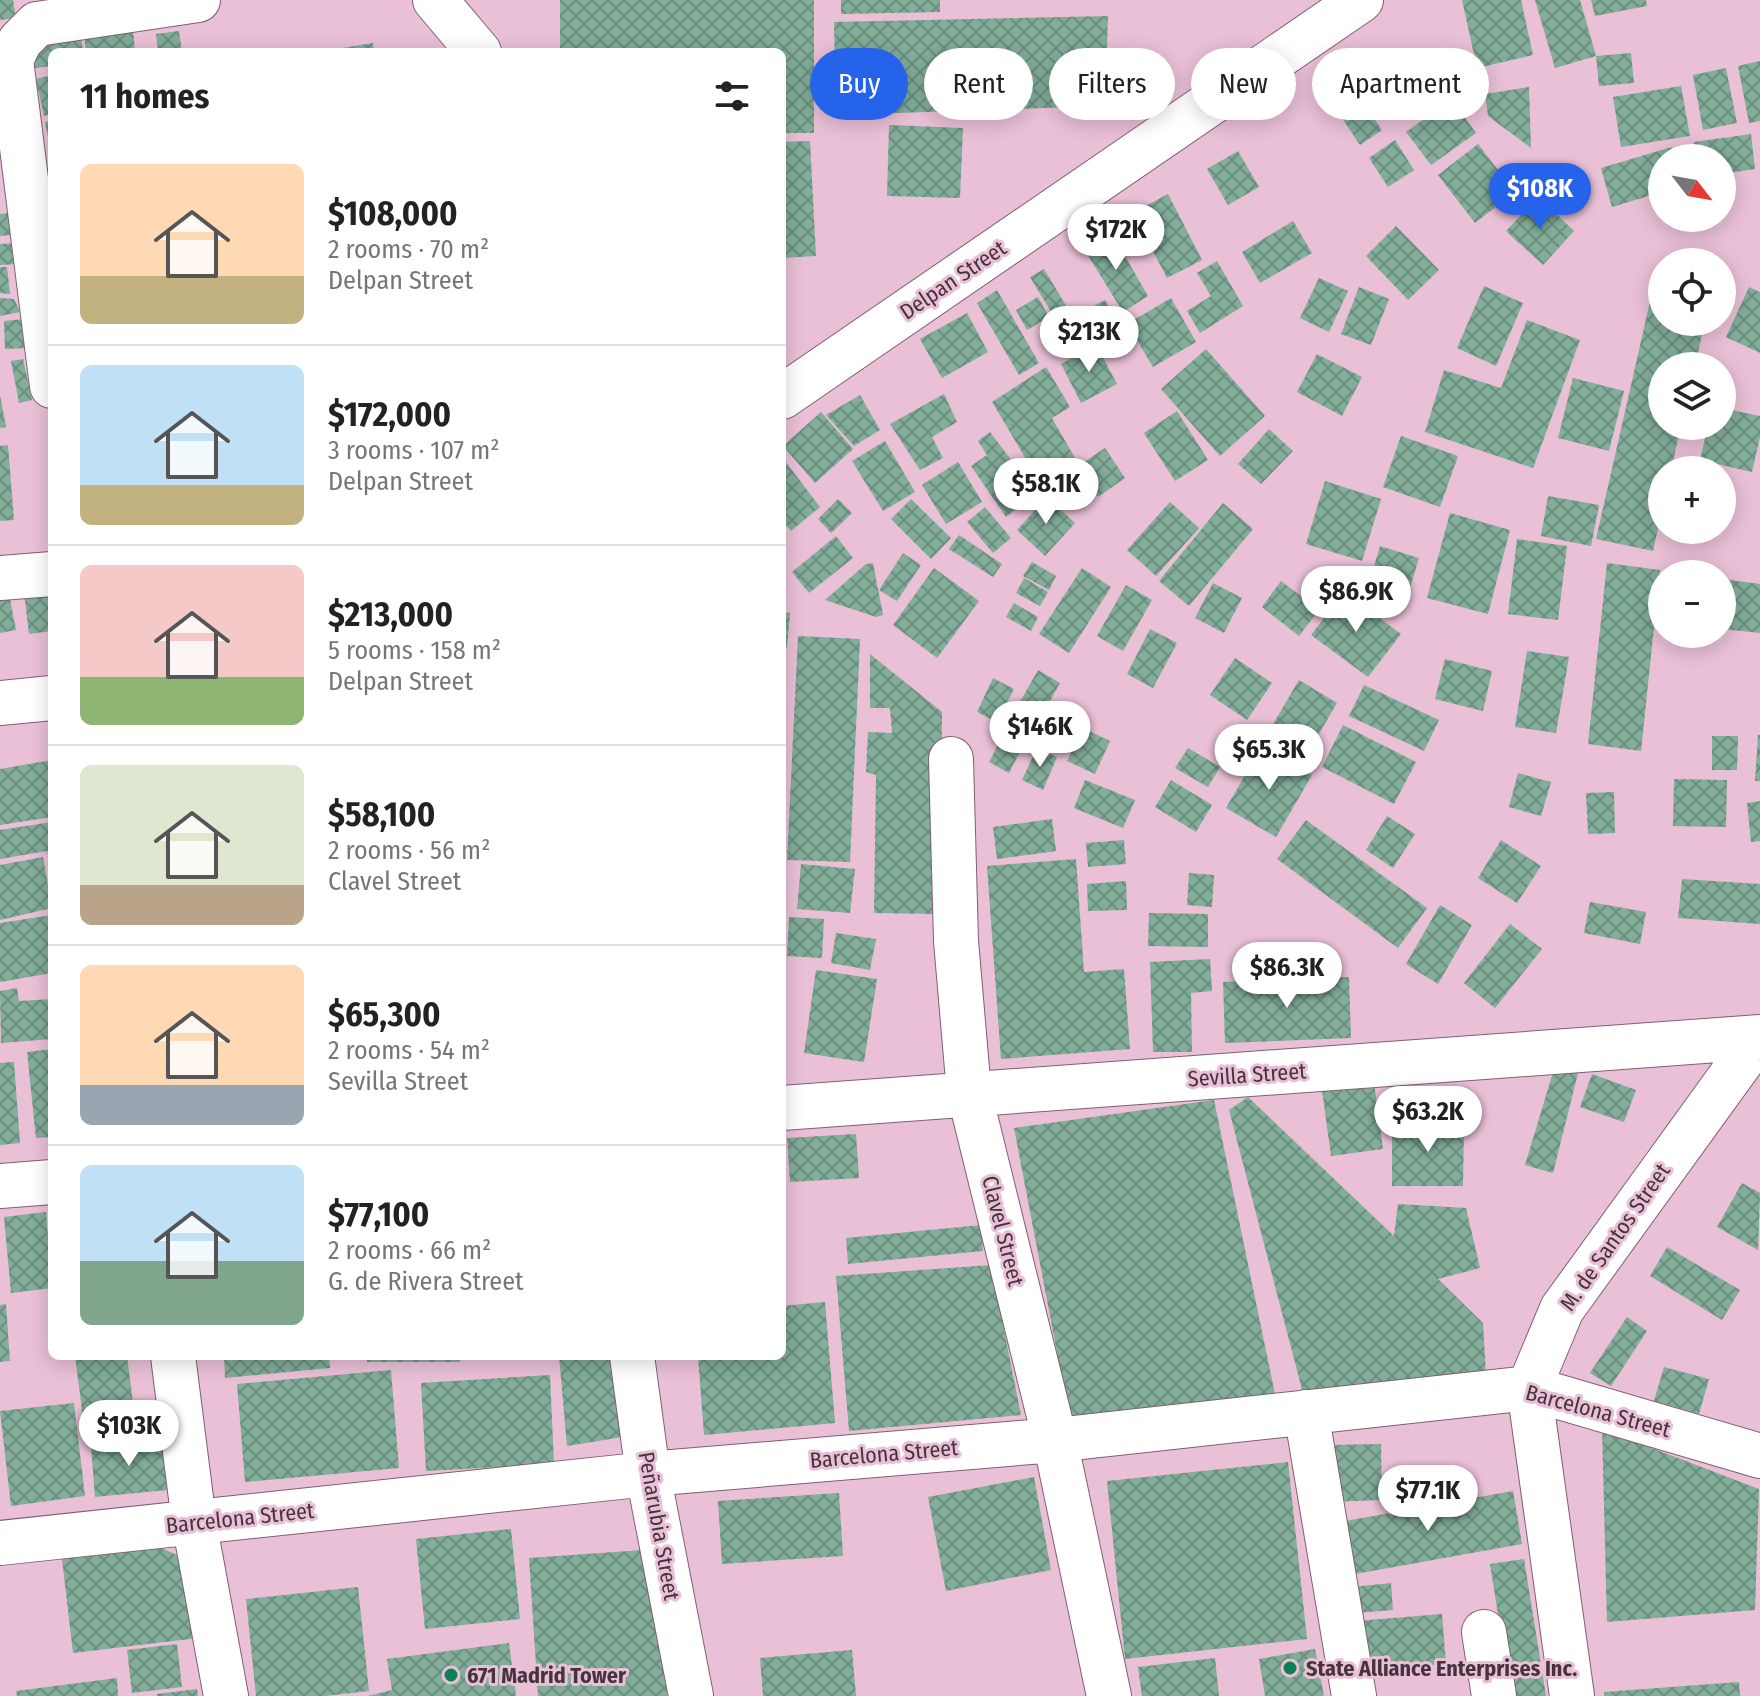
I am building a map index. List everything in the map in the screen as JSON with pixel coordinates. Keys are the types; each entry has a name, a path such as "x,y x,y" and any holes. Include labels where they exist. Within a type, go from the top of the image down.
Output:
{"street":[{"path":"48,354 11,60 20,41 37,24 198,0"},
{"path":"435,0 476,48"},
{"name":"Delpan Street","path":"786,394 1361,0"},
{"path":"0,578 48,574"},
{"path":"0,703 48,698"},
{"name":"Clavel Street","path":"951,759 956,941 969,1092 1055,1440 1109,1696"},
{"name":"Sevilla Street","path":"786,1108 1760,1037"},
{"name":"M. de Santos Street","path":"1529,1388 1562,1309 1760,1037"},
{"path":"0,1186 48,1182"},
{"path":"174,1360 194,1522 226,1696"},
{"name":"Peñarubia Street","path":"633,1360 648,1474 691,1696"},
{"path":"1529,1388 1572,1696"},
{"name":"Barcelona Street","path":"0,1543 648,1474 1055,1440 1529,1388 1760,1456"},
{"path":"1306,1412 1354,1696"},
{"path":"1484,1632 1494,1696"}],"building":[{"path":"0,0 13,0 16,18 0,20"},
{"path":"560,0 814,0 810,120 814,120 814,133 786,133 786,48 560,48"},
{"path":"841,0 940,0 940,12 841,14"},
{"path":"1462,0 1521,0 1533,55 1489,65 1489,48 1473,48"},
{"path":"1535,0 1580,0 1596,56 1555,68"},
{"path":"1591,0 1646,0 1647,6 1595,16"},
{"path":"1108,16 1107,48 1049,48 1049,108 1033,108 1033,48 924,48 924,112 908,113 908,48 835,48 834,22"},
{"path":"132,19 135,48 86,48 83,25"},
{"path":"80,27 83,48 48,48 48,66 35,68 31,32"},
{"path":"179,31 181,48 158,48 156,34"},
{"path":"373,43 374,48 342,48"},
{"path":"1631,53 1634,83 1599,86 1596,56"},
{"path":"1760,61 1760,121 1749,123 1738,66"},
{"path":"1726,68 1737,123 1703,130 1693,75"},
{"path":"48,76 48,115 44,116 36,79"},
{"path":"1681,86 1690,136 1621,147 1613,97"},
{"path":"1529,87 1531,148 1489,117 1489,93"},
{"path":"1343,120 1375,120 1382,130 1360,145"},
{"path":"1423,120 1467,120 1476,133 1431,165 1406,132"},
{"path":"889,125 963,128 960,198 887,196"},
{"path":"1751,134 1755,169 1736,172 1736,144 1694,142"},
{"path":"1395,140 1414,170 1388,187 1369,158"},
{"path":"810,141 816,256 786,258 786,142"},
{"path":"1478,144 1515,192 1475,223 1438,175"},
{"path":"1238,151 1259,187 1228,205 1207,169"},
{"path":"1648,154 1648,196 1612,207 1601,168"},
{"path":"1168,194 1202,260 1167,278 1133,213"},
{"path":"1538,197 1574,231 1543,265 1506,231"},
{"path":"9,213 12,235 0,236 0,214"},
{"path":"1293,221 1312,253 1260,283 1242,252"},
{"path":"1396,226 1439,270 1408,300 1366,256"},
{"path":"1111,232 1148,296 1123,312 1084,249"},
{"path":"18,243 19,264 0,265 0,244"},
{"path":"1217,261 1243,306 1200,333 1187,311 1211,296 1197,273"},
{"path":"0,267 7,267 10,294 0,293"},
{"path":"1044,269 1076,322 1062,330 1030,277"},
{"path":"1319,278 1348,291 1329,332 1300,318"},
{"path":"1484,286 1523,303 1496,366 1457,348"},
{"path":"1359,287 1389,299 1371,345 1341,334"},
{"path":"1749,287 1760,292 1760,353 1726,337 1736,336 1736,315"},
{"path":"997,290 1039,363 1019,375 977,303"},
{"path":"1038,297 1049,317 1027,330 1016,310"},
{"path":"0,298 14,299 20,312 0,316"},
{"path":"1171,298 1196,342 1153,367 1127,324"},
{"path":"1105,300 1117,320 1086,337 1075,316"},
{"path":"1648,310 1648,336 1702,336 1698,352 1648,352 1648,440 1678,440 1674,456 1648,456 1648,544 1655,544 1653,551 1596,539"},
{"path":"967,313 988,352 942,378 920,339"},
{"path":"24,319 26,348 5,349 4,321"},
{"path":"1527,320 1580,340 1533,468 1425,432 1444,370 1501,388"},
{"path":"1096,344 1117,384 1081,403 1061,364"},
{"path":"1206,349 1265,416 1220,456 1161,389"},
{"path":"1317,354 1362,377 1342,416 1297,392"},
{"path":"23,359 32,400 19,403 11,361"},
{"path":"1046,367 1070,407 1052,418 1075,458 1038,479 992,402"},
{"path":"1573,378 1624,391 1609,451 1558,438"},
{"path":"944,394 957,422 932,437 943,458 920,470 890,424"},
{"path":"0,395 6,427 0,428"},
{"path":"860,395 880,430 854,446 826,415"},
{"path":"1177,411 1208,460 1175,481 1144,433"},
{"path":"1736,411 1760,416 1760,437 1752,472 1736,468 1736,456 1701,456 1705,440 1736,440"},
{"path":"821,412 853,449 815,483 786,449 786,443"},
{"path":"1269,429 1293,451 1261,484 1238,464"},
{"path":"990,432 1037,494 1006,517 971,466 987,455 978,441"},
{"path":"1401,436 1458,456 1440,507 1383,487"},
{"path":"885,441 915,492 883,511 852,461"},
{"path":"8,445 14,520 0,521 0,446"},
{"path":"1105,448 1125,478 1098,497 1078,466"},
{"path":"786,462 820,507 791,531 786,525"},
{"path":"958,462 982,502 946,524 922,485"},
{"path":"1325,481 1381,499 1362,561 1306,544"},
{"path":"1548,496 1599,505 1591,546 1541,536"},
{"path":"1047,497 1075,523 1045,556 1017,530"},
{"path":"838,499 852,513 831,533 818,519"},
{"path":"911,499 951,538 931,559 891,519"},
{"path":"1170,502 1199,528 1156,576 1127,550"},
{"path":"1223,503 1253,529 1189,606 1159,581"},
{"path":"985,507 1011,538 993,553 967,522"},
{"path":"1450,513 1510,530 1488,614 1427,598"},
{"path":"959,535 1002,564 993,577 949,549"},
{"path":"836,536 853,558 809,593 792,572"},
{"path":"1517,539 1567,546 1558,620 1508,614"},
{"path":"1380,546 1419,558 1409,591 1370,580"},
{"path":"903,553 921,565 897,601 879,590"},
{"path":"1032,562 1056,576 1049,590 1023,576"},
{"path":"873,563 883,615 876,617 825,600 866,564"},
{"path":"1607,563 1648,568 1648,648 1652,648 1641,751 1588,744"},
{"path":"934,568 979,601 937,658 893,625"},
{"path":"1082,568 1111,587 1069,653 1039,634"},
{"path":"1024,578 1048,592 1040,606 1016,593"},
{"path":"1281,581 1319,610 1299,636 1262,607"},
{"path":"1736,581 1760,584 1760,633 1736,630"},
{"path":"1213,583 1242,598 1224,633 1195,618"},
{"path":"1126,585 1152,600 1123,651 1097,636"},
{"path":"8,589 16,630 0,633 0,591"},
{"path":"48,590 48,632 29,634 24,593"},
{"path":"1344,592 1401,634 1368,677 1311,635"},
{"path":"1014,603 1038,617 1031,631 1006,617"},
{"path":"786,612 790,613 786,648"},
{"path":"1150,629 1177,643 1153,688 1127,674"},
{"path":"798,636 860,639 850,862 787,860"},
{"path":"1527,651 1569,657 1556,733 1515,727"},
{"path":"870,654 942,712 940,914 874,913 876,775 866,772 868,732 892,733 890,708 870,708"},
{"path":"1235,658 1272,683 1247,720 1210,695"},
{"path":"1445,659 1492,671 1483,711 1435,699"},
{"path":"1038,670 1060,683 1034,730 1011,718"},
{"path":"993,678 1014,689 997,722 977,712"},
{"path":"1299,680 1337,703 1307,754 1269,731"},
{"path":"1364,685 1439,720 1424,751 1349,716"},
{"path":"1343,725 1416,762 1394,804 1322,767"},
{"path":"1083,728 1110,741 1095,774 1067,761"},
{"path":"1006,730 1026,740 1009,773 989,762"},
{"path":"1758,735 1760,781 1755,781"},
{"path":"1712,736 1738,736 1737,770 1712,770"},
{"path":"1262,746 1312,775 1276,837 1226,808"},
{"path":"1037,748 1057,757 1043,790 1022,780"},
{"path":"1188,748 1220,767 1208,787 1175,768"},
{"path":"48,761 48,818 0,825 0,769"},
{"path":"1518,773 1551,782 1541,816 1509,807"},
{"path":"1674,779 1727,780 1726,827 1673,826"},
{"path":"1085,780 1135,800 1123,828 1074,808"},
{"path":"1171,780 1212,805 1196,832 1155,807"},
{"path":"1614,792 1615,833 1588,834 1586,793"},
{"path":"1760,801 1760,841 1751,842 1747,803"},
{"path":"1387,816 1415,834 1393,868 1366,850"},
{"path":"1052,819 1056,851 997,859 993,827"},
{"path":"1306,820 1427,908 1398,948 1277,859"},
{"path":"48,823 48,855 47,851 0,859 0,830"},
{"path":"1124,840 1126,864 1088,867 1086,843"},
{"path":"1501,840 1541,866 1517,903 1478,878"},
{"path":"43,857 48,909 0,920 0,865"},
{"path":"1076,859 1084,972 1124,969 1130,1049 1001,1059 987,866"},
{"path":"801,864 855,869 850,913 797,909"},
{"path":"1189,873 1214,875 1212,907 1187,905"},
{"path":"1682,879 1760,884 1760,924 1678,918"},
{"path":"1126,881 1127,910 1088,911 1087,884"},
{"path":"1590,902 1646,912 1640,944 1584,933"},
{"path":"1440,905 1472,925 1438,984 1406,964"},
{"path":"1149,913 1208,914 1208,947 1148,946"},
{"path":"48,916 48,974 0,982 0,923"},
{"path":"789,917 824,919 822,958 787,956"},
{"path":"1510,924 1542,949 1495,1008 1464,983"},
{"path":"836,933 876,939 870,970 831,963"},
{"path":"1210,959 1212,991 1191,993 1192,1052 1153,1052 1150,962"},
{"path":"816,970 877,979 864,1062 804,1053"},
{"path":"1349,977 1351,1038 1225,1043 1223,982"},
{"path":"17,988 19,1001 48,999 48,1039 1,1043 0,991"},
{"path":"48,1049 48,1137 36,1138 27,1052"},
{"path":"14,1062 20,1143 0,1145 0,1063"},
{"path":"1554,1069 1579,1069 1553,1173 1525,1165"},
{"path":"1592,1074 1636,1090 1624,1122 1580,1107"},
{"path":"1374,1082 1383,1149 1331,1156 1322,1090"},
{"path":"1248,1097 1394,1236 1398,1204 1466,1208 1480,1268 1438,1279 1483,1323 1486,1375 1304,1397 1229,1110"},
{"path":"1214,1100 1276,1399 1071,1425 1014,1128"},
{"path":"1392,1123 1464,1123 1463,1186 1392,1186"},
{"path":"856,1134 859,1178 790,1182 787,1138"},
{"path":"1742,1183 1760,1193 1758,1250 1717,1227"},
{"path":"46,1212 48,1288 11,1293 4,1217"},
{"path":"981,1225 983,1251 848,1264 846,1238"},
{"path":"1667,1247 1740,1290 1722,1320 1650,1276"},
{"path":"991,1265 1021,1415 849,1431 836,1276"},
{"path":"825,1302 835,1423 704,1435 698,1360 786,1360 786,1306"},
{"path":"6,1304 10,1361 0,1362 0,1305"},
{"path":"1627,1317 1647,1331 1611,1386 1590,1373"},
{"path":"76,1360 128,1360 137,1434 86,1441"},
{"path":"224,1360 329,1360 330,1368 225,1378"},
{"path":"367,1360 460,1360 460,1362"},
{"path":"559,1360 620,1360 629,1436 567,1446"},
{"path":"1664,1367 1709,1379 1699,1414 1654,1401"},
{"path":"391,1370 399,1468 245,1482 237,1384"},
{"path":"550,1375 554,1464 426,1471 421,1383"},
{"path":"74,1403 85,1496 11,1506 0,1411"},
{"path":"1602,1429 1759,1489 1755,1610 1607,1622"},
{"path":"163,1439 167,1490 95,1497 91,1446"},
{"path":"1381,1444 1382,1500 1326,1502 1325,1445"},
{"path":"1288,1462 1307,1639 1125,1659 1107,1481"},
{"path":"1034,1477 1051,1570 946,1591 928,1497"},
{"path":"1513,1491 1522,1544 1344,1576 1334,1523"},
{"path":"839,1493 843,1556 722,1564 718,1501"},
{"path":"511,1529 520,1619 425,1629 416,1539"},
{"path":"161,1548 186,1559 198,1638 73,1653 62,1559"},
{"path":"657,1549 667,1696 538,1696 529,1558"},
{"path":"1524,1559 1546,1696 1511,1696 1490,1564"},
{"path":"1391,1583 1393,1610 1344,1614 1342,1588"},
{"path":"358,1587 369,1691 325,1696 256,1696 246,1599"},
{"path":"1442,1614 1446,1664 1361,1671 1357,1621"},
{"name":"671 Madrid Tower","path":"509,1643 516,1696 368,1696 392,1690 387,1659"},
{"path":"177,1644 182,1687 132,1693 127,1650"},
{"path":"1315,1649 1324,1696 1265,1696 1259,1659"},
{"path":"852,1650 856,1696 763,1696 760,1658"},
{"path":"1215,1658 1219,1696 1142,1696 1138,1667"},
{"path":"117,1678 118,1696 17,1696 16,1691"},
{"path":"1739,1682 1740,1696 1604,1696 1604,1692"},
{"path":"197,1689 198,1696 157,1696 157,1694"}],"place":[{"name":"State Alliance Enterprises Inc.","path":"1290,1668"},
{"name":"671 Madrid Tower","path":"451,1675"}]}
